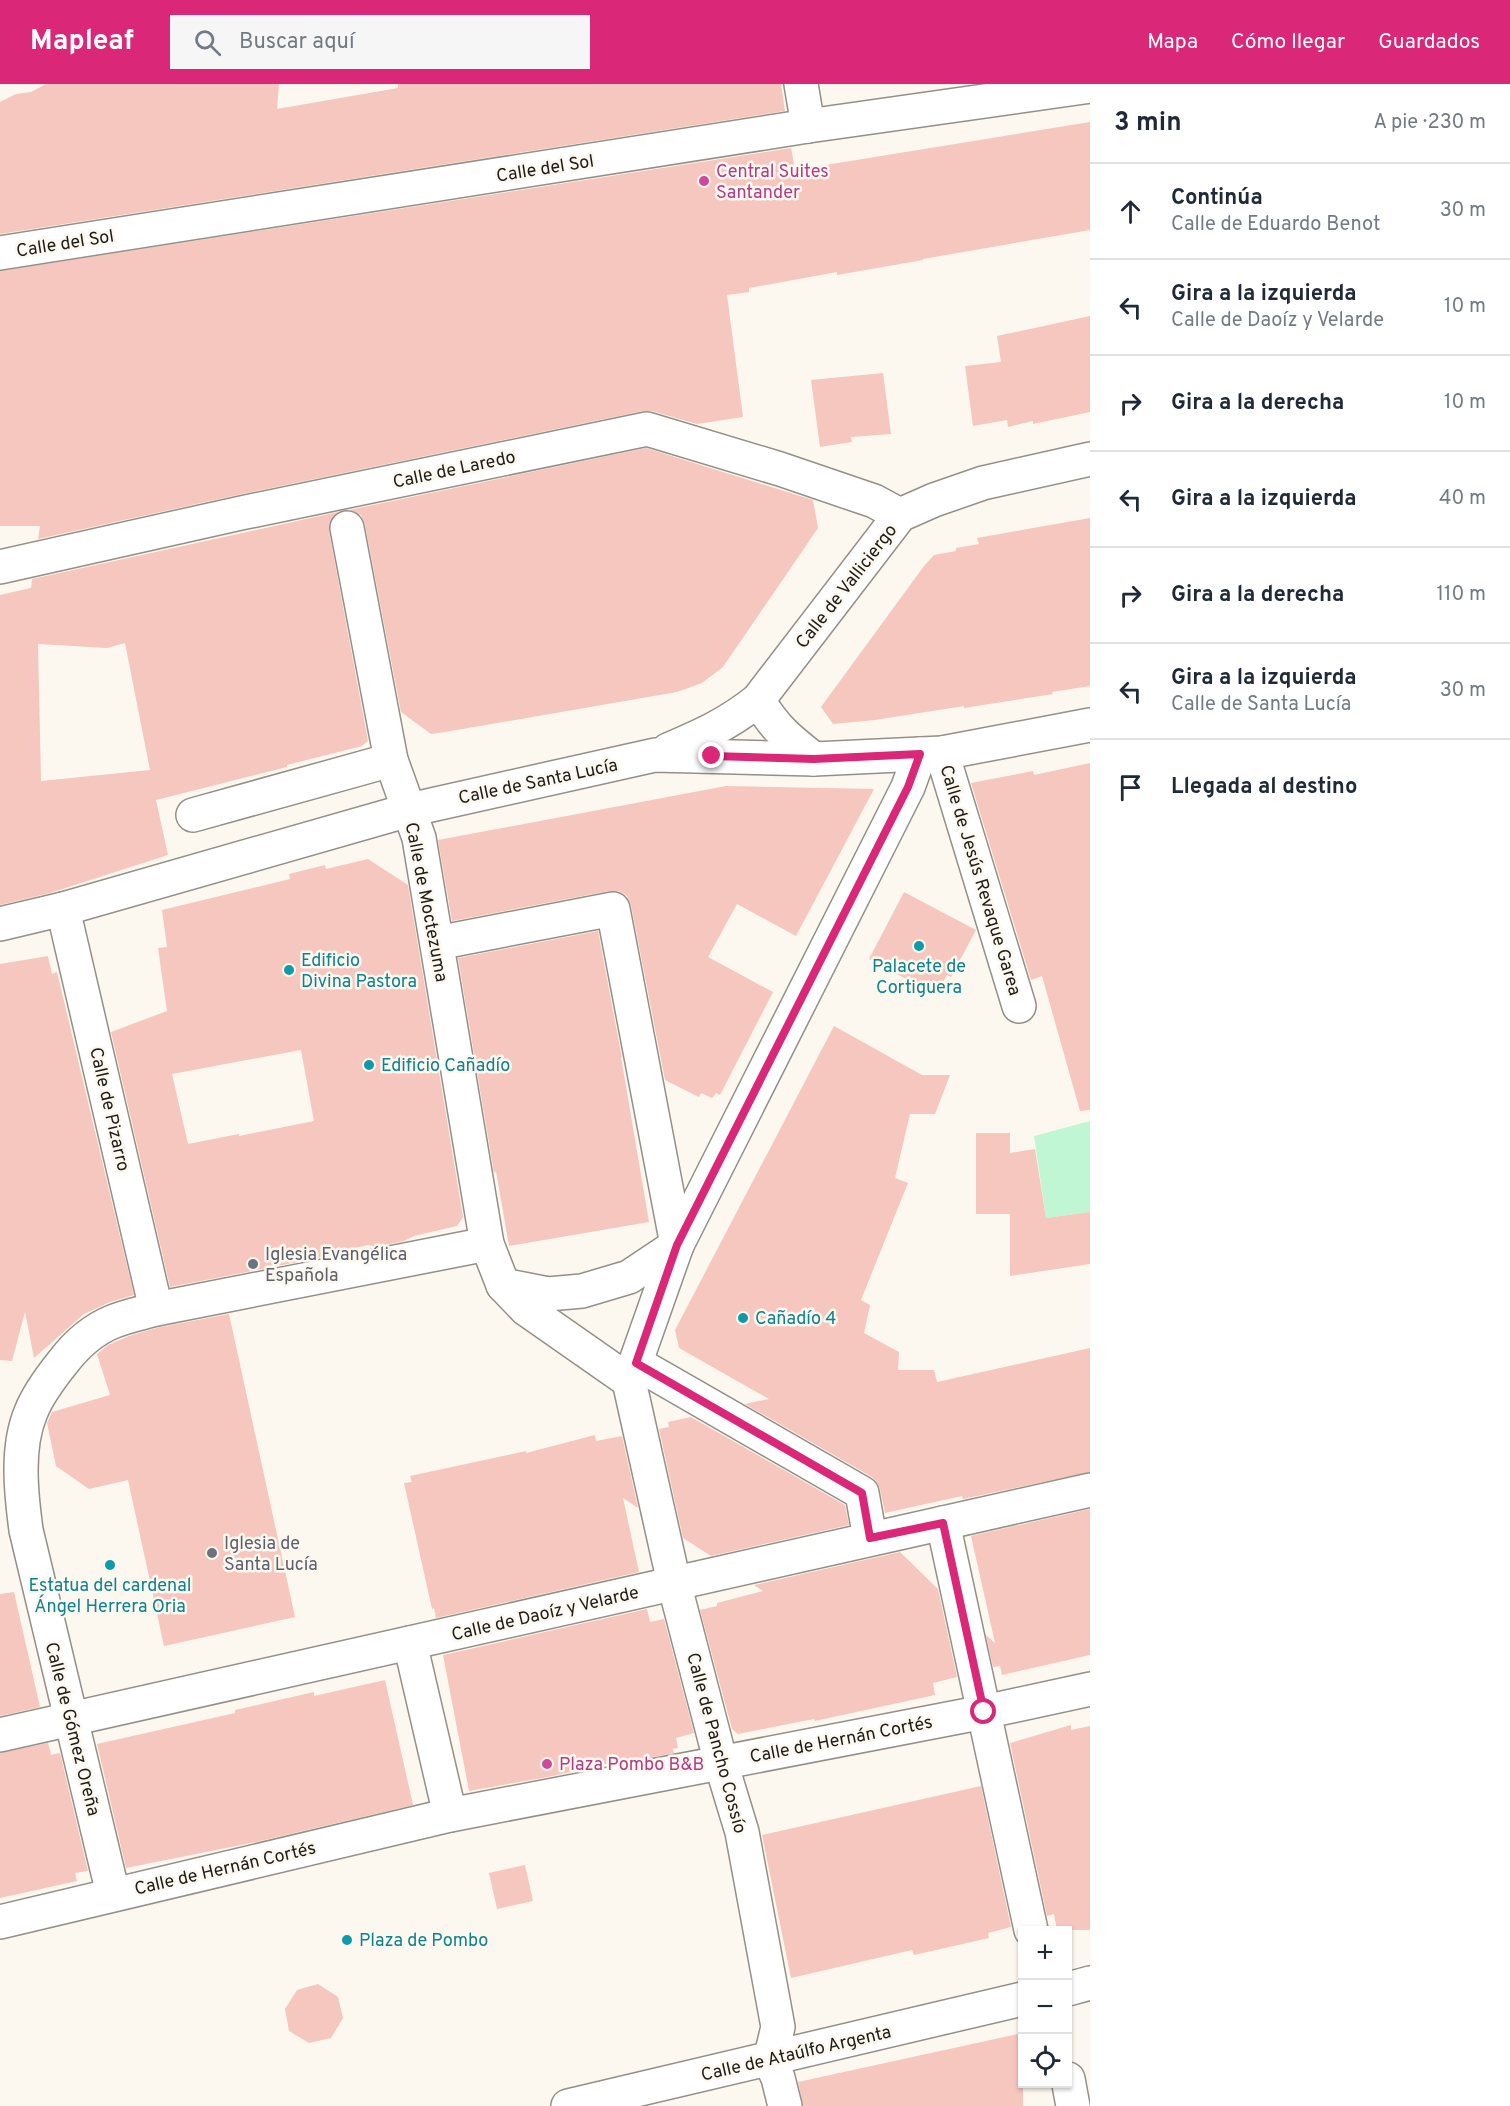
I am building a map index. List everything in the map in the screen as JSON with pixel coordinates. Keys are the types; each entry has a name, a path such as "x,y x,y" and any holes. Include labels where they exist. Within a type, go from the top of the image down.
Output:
{"street":[{"path":"801,84 808,126"},
{"name":"Calle del Sol","path":"0,253 808,126 1090,86"},
{"name":"Calle de Laredo","path":"0,567 241,513 647,429 780,469 874,501 900,515"},
{"name":"Calle de Valliciergo","path":"655,755 711,732 758,700 900,515 983,483 1090,459"},
{"name":"Calle de Moctezuma","path":"347,528 391,760 419,838 487,1244"},
{"path":"758,700 782,734 814,759"},
{"name":"Calle de Santa Lucía","path":"0,924 63,909 409,810 655,755 814,759 931,754 1090,725"},
{"path":"632,1372 677,1245 908,787 931,754"},
{"name":"Calle de Jesús Revaque Garea","path":"931,754 1019,1006"},
{"path":"193,815 391,760"},
{"name":"Calle de Pizarro","path":"63,909 156,1309"},
{"path":"437,943 613,909 677,1245"},
{"path":"487,1244 503,1285 526,1309 632,1372 862,1493 870,1538"},
{"name":"Calle de Gómez Oreña","path":"113,1894 70,1719 13,1533 23,1508 22,1466 25,1431 31,1411 50,1378 75,1347 111,1322 156,1309 487,1244"},
{"path":"503,1285 548,1294 582,1292 629,1277 677,1245"},
{"name":"Calle de Pancho Cossío","path":"632,1372 674,1583 721,1762 742,1832 777,2027 770,2060"},
{"name":"Calle de Daoíz y Velarde","path":"0,1735 1090,1490"},
{"path":"943,1523 1030,1926"},
{"path":"410,1643 450,1815"},
{"name":"Calle de Hernán Cortés","path":"0,1922 450,1815 984,1712 1090,1689"},
{"path":"1072,1988 1090,1983"},
{"name":"Calle de Ataúlfo Argenta","path":"568,2106 1018,2000"},
{"path":"770,2060 778,2078 785,2106"},
{"path":"1070,2088 1073,2106"}],"green space":[{"path":"1090,1121 1090,1212 1046,1218 1034,1136"}],"building":[{"path":"46,84 279,84 277,109 398,88 398,84 781,84 785,111 0,234 0,102 16,94 31,92"},
{"path":"1090,122 1090,230 837,275 837,272 749,288 749,292 727,295 743,417 697,424 652,411 643,411 237,495 38,539 40,526 0,526 0,271 791,148 795,170"},
{"path":"1090,316 1090,412 1008,427 1007,420 973,426 965,366 1001,362 997,336"},
{"path":"883,373 891,434 851,437 852,442 820,447 811,380"},
{"path":"646,448 813,500 818,528 723,667 702,683 677,692 431,734 401,712 365,525 361,515 349,510"},
{"path":"338,512 330,521 329,531 368,741 362,746 287,765 287,767 156,800 168,855 50,893 0,905 0,595 31,588 32,579","holes":["125,643 150,770 41,781 38,644 107,648"]},
{"path":"1090,518 1090,686 964,708 964,706 833,724 821,707 934,555 979,544 977,538"},
{"path":"1090,763 1090,1110 1080,1111 1042,976 1031,980 971,783 1033,771 1034,775"},
{"path":"726,786 874,789 796,936 737,904 708,957 773,992 720,1095 716,1093 712,1098 701,1093 699,1097 665,1080 631,905 627,896 619,891 609,891 452,921 438,840"},
{"path":"368,859 408,885 463,1217 457,1226 414,1236 404,1241 376,1247 368,1245 328,1254 328,1256 170,1287 111,1032 167,1011 158,948 167,947 162,910 290,879 289,874 325,865 326,869","holes":["301,1050 314,1121 188,1144 172,1074"]},
{"name":"Palacete de Cortiguera","path":"904,892 976,930 951,977 947,975 936,995 869,959"},
{"path":"598,931 649,1222 509,1246 496,1171 494,1173 458,958"},
{"path":"48,956 52,974 57,972 134,1295 110,1302 84,1314 34,1358 25,1312 12,1361 0,1360 0,964"},
{"path":"834,1026 922,1075 950,1075 935,1114 910,1114 895,1178 908,1183 861,1300 870,1305 864,1333 899,1352 898,1370 934,1370 937,1382 1090,1348 1090,1472 885,1513 880,1489 872,1477 745,1404 769,1399 679,1348 675,1330"},
{"path":"976,1133 1010,1133 1010,1153 1035,1149 1046,1218 1090,1212 1090,1264 1010,1276 1010,1214 976,1214"},
{"name":"Iglesia de Santa Lucía","path":"229,1314 295,1617 164,1646 128,1480 89,1489 56,1466 47,1423 52,1412 110,1395 97,1354 108,1345 160,1327"},
{"path":"691,1417 845,1505 849,1525 711,1556 683,1538 659,1429 669,1427 668,1422"},
{"path":"595,1435 596,1441 622,1436 638,1508 623,1498 639,1572 436,1618 434,1608 432,1609 404,1483 412,1482 410,1476 526,1451 526,1453"},
{"path":"1090,1509 1090,1655 1002,1675 1000,1666 993,1667 986,1635 995,1643 971,1536"},
{"path":"900,1552 938,1589 957,1677 933,1683 935,1695 815,1721 814,1719 738,1734 732,1729 700,1610 763,1591 754,1585"},
{"path":"14,1592 40,1707 0,1716 0,1594"},
{"path":"647,1609 650,1622 664,1619 694,1733 676,1738 678,1748 673,1749 674,1753 638,1760 638,1757 548,1777 469,1791 443,1655"},
{"path":"385,1680 413,1805 256,1842 126,1868 97,1744 235,1713 235,1710 314,1692 314,1696"},
{"path":"1071,1725 1071,1730 1090,1726 1090,1930 1072,1930 1072,1926 1056,1926 1054,1914 1047,1916 1010,1743"},
{"path":"48,1743 51,1755 60,1753 88,1871 75,1873 77,1881 0,1898 0,1753"},
{"path":"981,1786 1011,1927 988,1933 989,1938 914,1955 912,1950 791,1978 762,1835"},
{"path":"525,1865 533,1901 497,1909 489,1873"},
{"path":"318,1984 338,1997 343,2018 331,2038 309,2043 289,2031 285,2009 297,1990"},
{"path":"1018,2034 1018,2088 1023,2088 1023,2106 803,2106 798,2082"}],"place":[{"name":"Central Suites Santander","path":"704,181"},
{"name":"Palacete de Cortiguera","path":"919,946"},
{"name":"Edificio Divina Pastora","path":"289,970"},
{"name":"Edificio Cañadío","path":"369,1065"},
{"name":"Iglesia Evangélica Española","path":"253,1264"},
{"name":"Cañadío 4","path":"743,1318"},
{"name":"Iglesia de Santa Lucía","path":"212,1553"},
{"name":"Estatua del cardenal Ángel Herrera Oria","path":"110,1565"},
{"name":"Plaza Pombo B&B","path":"547,1764"},
{"name":"Plaza de Pombo","path":"347,1940"}],"route":[{"path":"712,756 814,759 920,754 908,787 677,1245 636,1363 862,1493 870,1538 943,1523 984,1712"}]}
